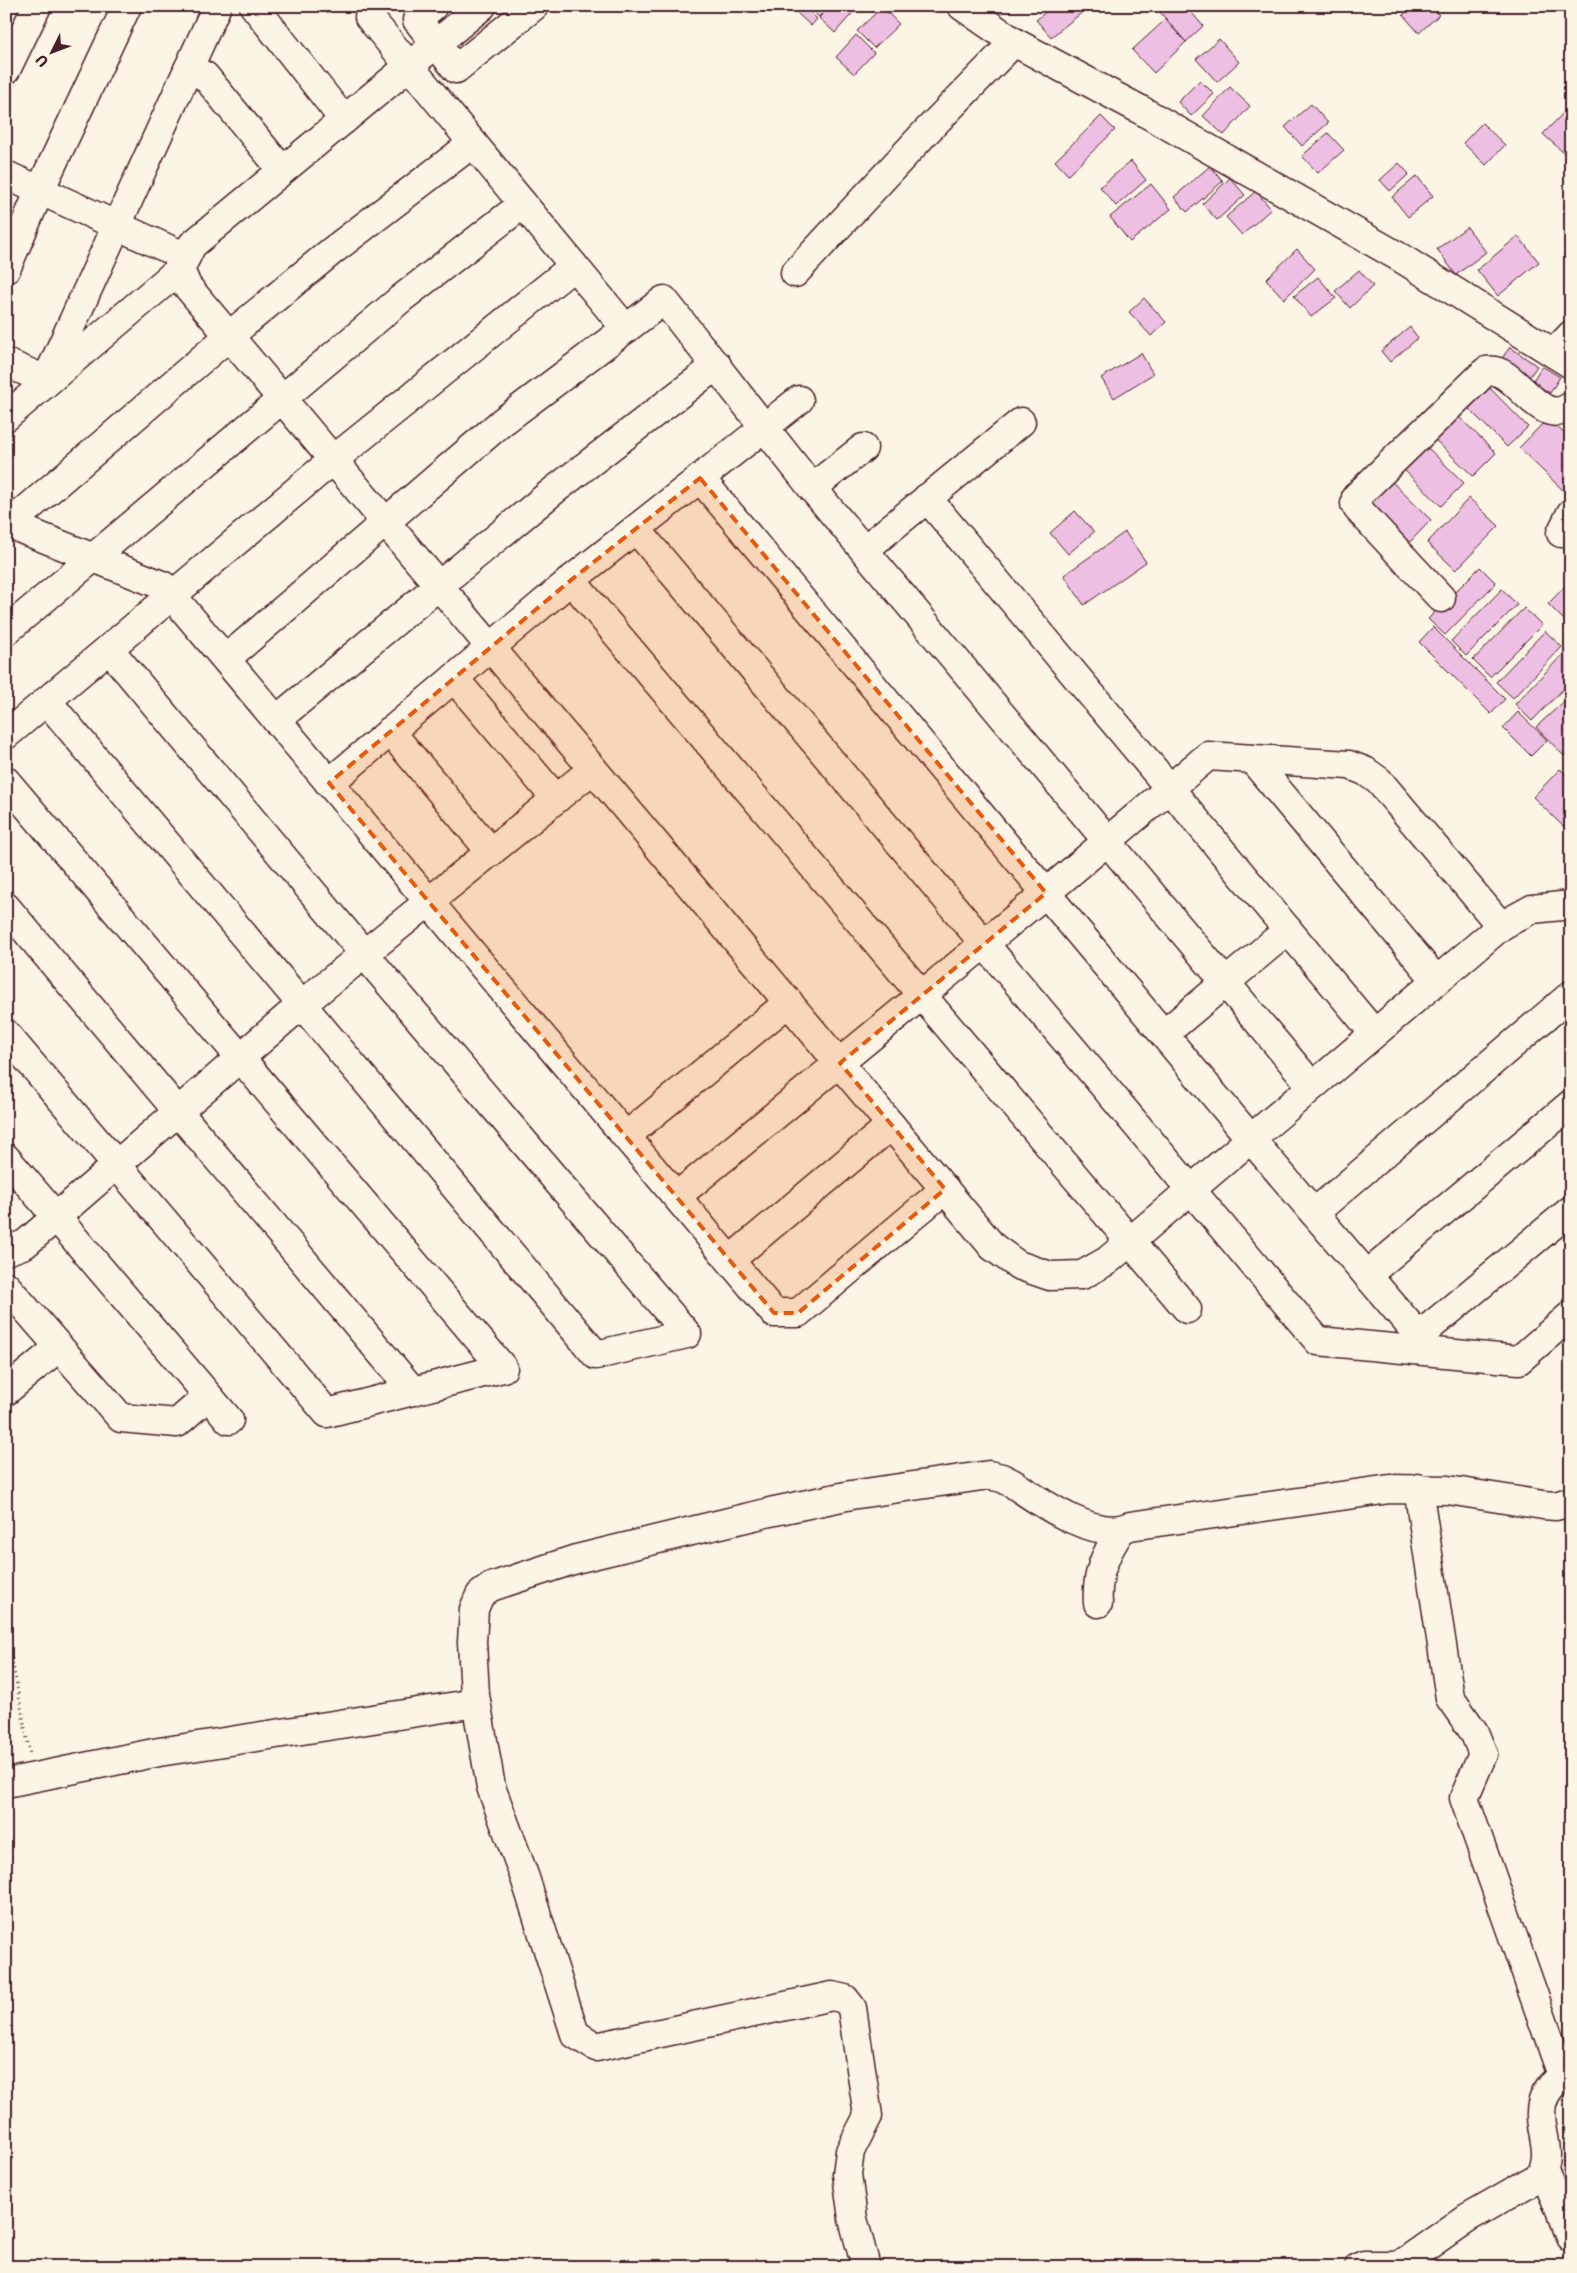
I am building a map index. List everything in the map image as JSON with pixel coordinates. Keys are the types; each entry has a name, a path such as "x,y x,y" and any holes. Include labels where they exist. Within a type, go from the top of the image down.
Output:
{"street":[{"path":"6,70 37,6"},
{"path":"6,269 40,190 127,6"},
{"path":"44,385 217,6"},
{"path":"254,6 344,120"},
{"path":"433,6 417,20 456,69 534,6"},
{"path":"6,417 183,263 192,244 482,6"},
{"path":"962,6 1014,42 1139,109 1565,350"},
{"path":"369,17 626,329"},
{"path":"795,273 1014,42"},
{"path":"188,68 205,76 282,170"},
{"path":"472,143 332,251 7,525 164,586 774,1313 798,1313 945,1189"},
{"path":"6,175 117,225 183,263"},
{"path":"6,631 402,298 523,204"},
{"path":"183,263 187,286 789,1002 992,1247 1018,1265 1050,1276 1082,1275 1107,1261 1501,926 1532,909 1571,905"},
{"path":"6,735 333,460 574,266"},
{"path":"226,659 502,422 664,300 812,488 1312,1086"},
{"path":"6,363 32,374 44,385"},
{"path":"276,720 552,492 717,365"},
{"path":"1441,598 1358,509 1355,504 1356,497 1486,371 1492,370 1504,375 1535,403 1545,409 1560,411 1571,406"},
{"path":"329,783 571,580 799,400"},
{"path":"864,550 1021,422"},
{"path":"812,488 862,448"},
{"path":"700,478 1250,1138 1419,1336 1571,1210"},
{"path":"927,498 1374,1033"},
{"path":"636,529 1192,1188 1318,1341 1519,1360 1571,1316"},
{"path":"571,580 1187,1309"},
{"path":"47,701 596,1355 687,1334 365,955 109,649"},
{"path":"454,678 556,799"},
{"path":"390,731 491,852"},
{"path":"677,1196 986,944 1208,756 1349,765 1365,771 1379,780 1501,926"},
{"path":"1252,759 1436,980"},
{"path":"6,1251 25,1244 301,1005 593,769"},
{"path":"6,781 503,1368 327,1413 6,1034"},
{"path":"1046,894 1250,1138"},
{"path":"6,907 413,1391"},
{"path":"1164,1034 1288,930"},
{"path":"1314,1212 1571,996"},
{"path":"626,1136 789,1002"},
{"path":"1367,1275 1571,1104"},
{"path":"730,1260 892,1125"},
{"path":"6,1158 229,1420"},
{"path":"6,1286 121,1418 177,1422 208,1396"},
{"path":"6,1391 59,1347"},
{"path":"866,2267 854,2220 847,2174 850,2151 868,2116 852,2008 845,1999 832,1996 596,2047 575,2034 525,1878 491,1787 476,1703 472,1642 474,1609 480,1595 491,1587 576,1559 770,1512 833,1499 989,1475 1012,1483 1072,1521 1088,1526 1121,1530 1130,1526 1292,1504 1361,1492 1418,1488 1448,1490 1542,1505 1556,1506 1571,1501"},
{"path":"1418,1488 1450,1698 1474,1732 1483,1754 1464,1798 1566,2073 1548,2090 1540,2110 1545,2158 1544,2170 1571,2239"},
{"path":"1098,1603 1099,1573 1108,1549 1121,1530"},
{"path":"6,1783 160,1752 476,1703"},
{"path":"1360,2267 1364,2265 1395,2264 1406,2261 1467,2218 1534,2181 1544,2170"}],"path":[{"path":"6,1629 20,1712 35,1777"}],"highlighted area":[{"path":"700,478 1046,893 840,1063 945,1189 798,1313 774,1313 329,783 571,580"}],"building":[{"path":"801,6 804,6 817,19 811,26 796,12"},
{"path":"807,6 828,6 819,17"},
{"path":"829,6 853,6 856,9 835,33 819,18"},
{"path":"1053,6 1089,7 1051,37 1036,20"},
{"path":"1167,6 1186,6 1203,26 1186,42 1160,12"},
{"path":"1412,6 1431,6 1439,15 1419,33 1403,15"},
{"path":"882,7 899,24 874,48 857,31"},
{"path":"1165,20 1186,42 1154,73 1132,50"},
{"path":"856,35 874,53 854,74 836,57"},
{"path":"1219,39 1239,62 1217,82 1196,59"},
{"path":"1200,80 1214,94 1191,116 1178,102"},
{"path":"1230,87 1250,106 1224,135 1203,116"},
{"path":"1311,104 1328,123 1302,146 1285,127"},
{"path":"1571,105 1571,148 1565,154 1543,134"},
{"path":"1101,116 1115,130 1068,175 1055,161"},
{"path":"1482,123 1505,145 1486,165 1463,143"},
{"path":"1328,133 1344,150 1318,173 1302,156"},
{"path":"1131,161 1146,180 1116,206 1100,187"},
{"path":"1399,163 1409,174 1390,191 1380,180"},
{"path":"1210,166 1223,181 1187,212 1174,197"},
{"path":"1417,176 1433,196 1408,217 1392,197"},
{"path":"1230,178 1245,195 1217,220 1202,204"},
{"path":"1151,184 1171,209 1130,242 1110,217"},
{"path":"1256,191 1271,209 1242,235 1226,217"},
{"path":"1467,227 1486,252 1456,275 1437,249"},
{"path":"1518,236 1539,262 1498,296 1477,270"},
{"path":"1297,249 1315,269 1284,299 1266,279"},
{"path":"1359,270 1373,286 1350,308 1335,291"},
{"path":"1318,277 1336,298 1311,317 1294,296"},
{"path":"1144,298 1166,322 1151,336 1129,312"},
{"path":"1410,327 1418,338 1390,362 1381,351"},
{"path":"1510,347 1537,366 1528,379 1500,361"},
{"path":"1141,353 1153,374 1114,398 1101,378"},
{"path":"1542,366 1560,377 1550,393 1532,382"},
{"path":"1484,382 1528,427 1507,447 1463,403"},
{"path":"1452,410 1496,453 1473,476 1429,434"},
{"path":"1548,418 1571,440 1571,490 1567,494 1519,448"},
{"path":"1423,443 1464,483 1441,506 1400,466"},
{"path":"1386,476 1431,520 1406,546 1361,501"},
{"path":"1469,498 1499,526 1456,570 1427,543"},
{"path":"1075,511 1094,532 1068,554 1050,533"},
{"path":"1125,532 1146,562 1084,605 1064,575"},
{"path":"1480,567 1496,583 1445,635 1428,619"},
{"path":"1571,580 1571,621 1568,624 1548,604"},
{"path":"1502,589 1517,605 1466,656 1451,641"},
{"path":"1524,608 1542,625 1490,677 1473,660"},
{"path":"1433,627 1505,699 1491,714 1419,642"},
{"path":"1545,631 1562,647 1513,698 1496,682"},
{"path":"1566,651 1571,656 1571,681 1532,721 1515,704"},
{"path":"1571,695 1571,750 1564,756 1536,727"},
{"path":"1518,712 1547,740 1531,756 1503,728"},
{"path":"1560,769 1571,779 1571,834 1533,797"}]}
